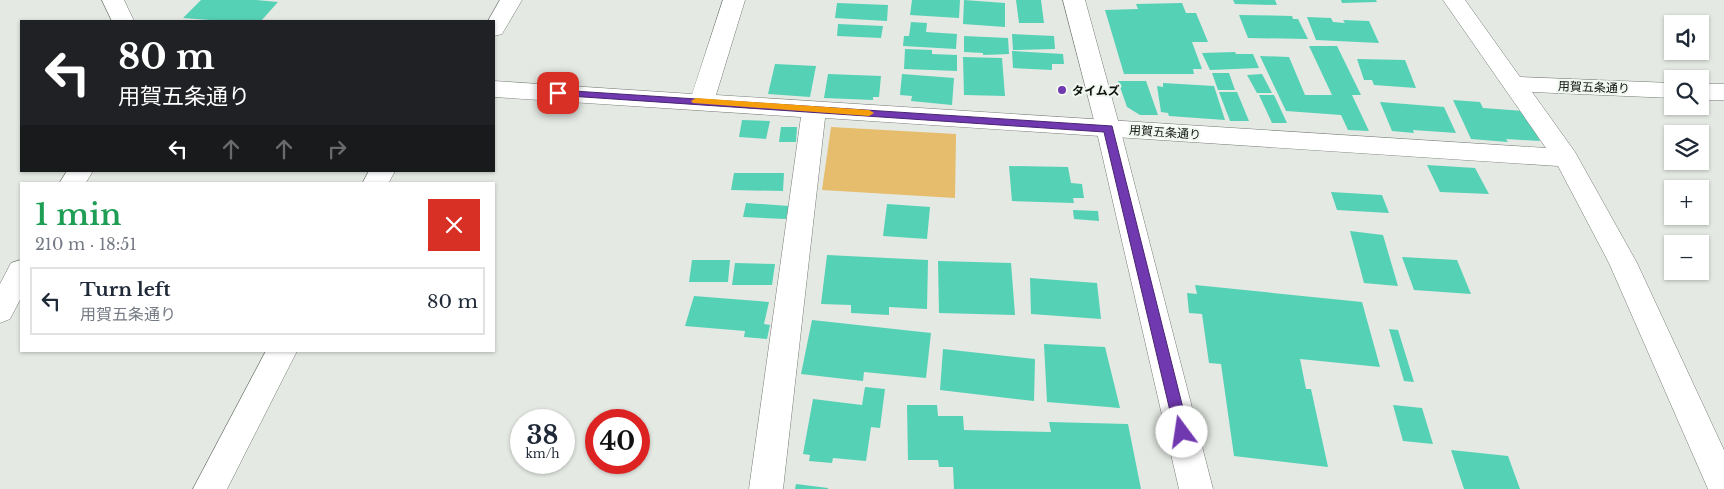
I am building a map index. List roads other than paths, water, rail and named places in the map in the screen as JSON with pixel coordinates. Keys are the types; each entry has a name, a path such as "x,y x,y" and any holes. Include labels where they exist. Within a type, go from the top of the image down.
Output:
{"street":[{"path":"495,27 511,0"},
{"path":"702,101 734,0"},
{"path":"1074,0 1108,128 1196,489"},
{"path":"1454,0 1516,84 1566,158 1623,263 1724,487"},
{"name":"用賀五条通り","path":"1516,84 1664,90"},
{"name":"用賀五条通り","path":"495,89 1566,158"},
{"path":"1709,92 1724,92"},
{"path":"766,489 814,110"},
{"path":"0,312 20,273"},
{"path":"210,489 281,352"}],"place":[{"name":"タイムズ","path":"1062,90"}]}
